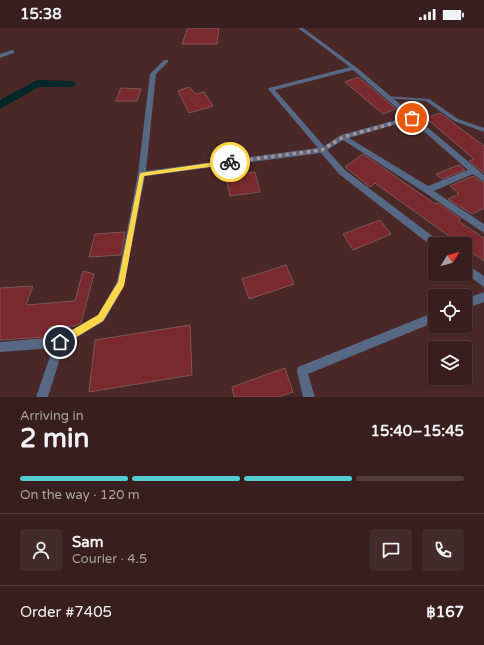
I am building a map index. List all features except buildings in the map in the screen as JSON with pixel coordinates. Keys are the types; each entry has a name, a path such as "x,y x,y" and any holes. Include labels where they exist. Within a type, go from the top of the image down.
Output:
{"street":[{"path":"300,28 354,68 484,179"},
{"path":"0,56 12,52"},
{"path":"0,347 60,342 101,318 121,283 142,174 153,74 166,61"},
{"path":"354,68 271,89 342,172 428,238"},
{"path":"142,174 322,150 343,137 412,118"},
{"path":"343,137 427,190 484,229"},
{"path":"427,190 475,170"},
{"path":"472,273 484,282"},
{"path":"472,301 484,297"},
{"path":"309,397 302,371 428,320"},
{"path":"42,397 60,342"}],"lane":[{"path":"387,97 427,100 456,120 484,130"}],"waterway":[{"path":"0,105 37,83 70,84"}],"way so far":[{"path":"230,162 322,150 343,137 412,118"}],"route":[{"path":"60,342 101,318 121,283 142,174 230,162"}]}
